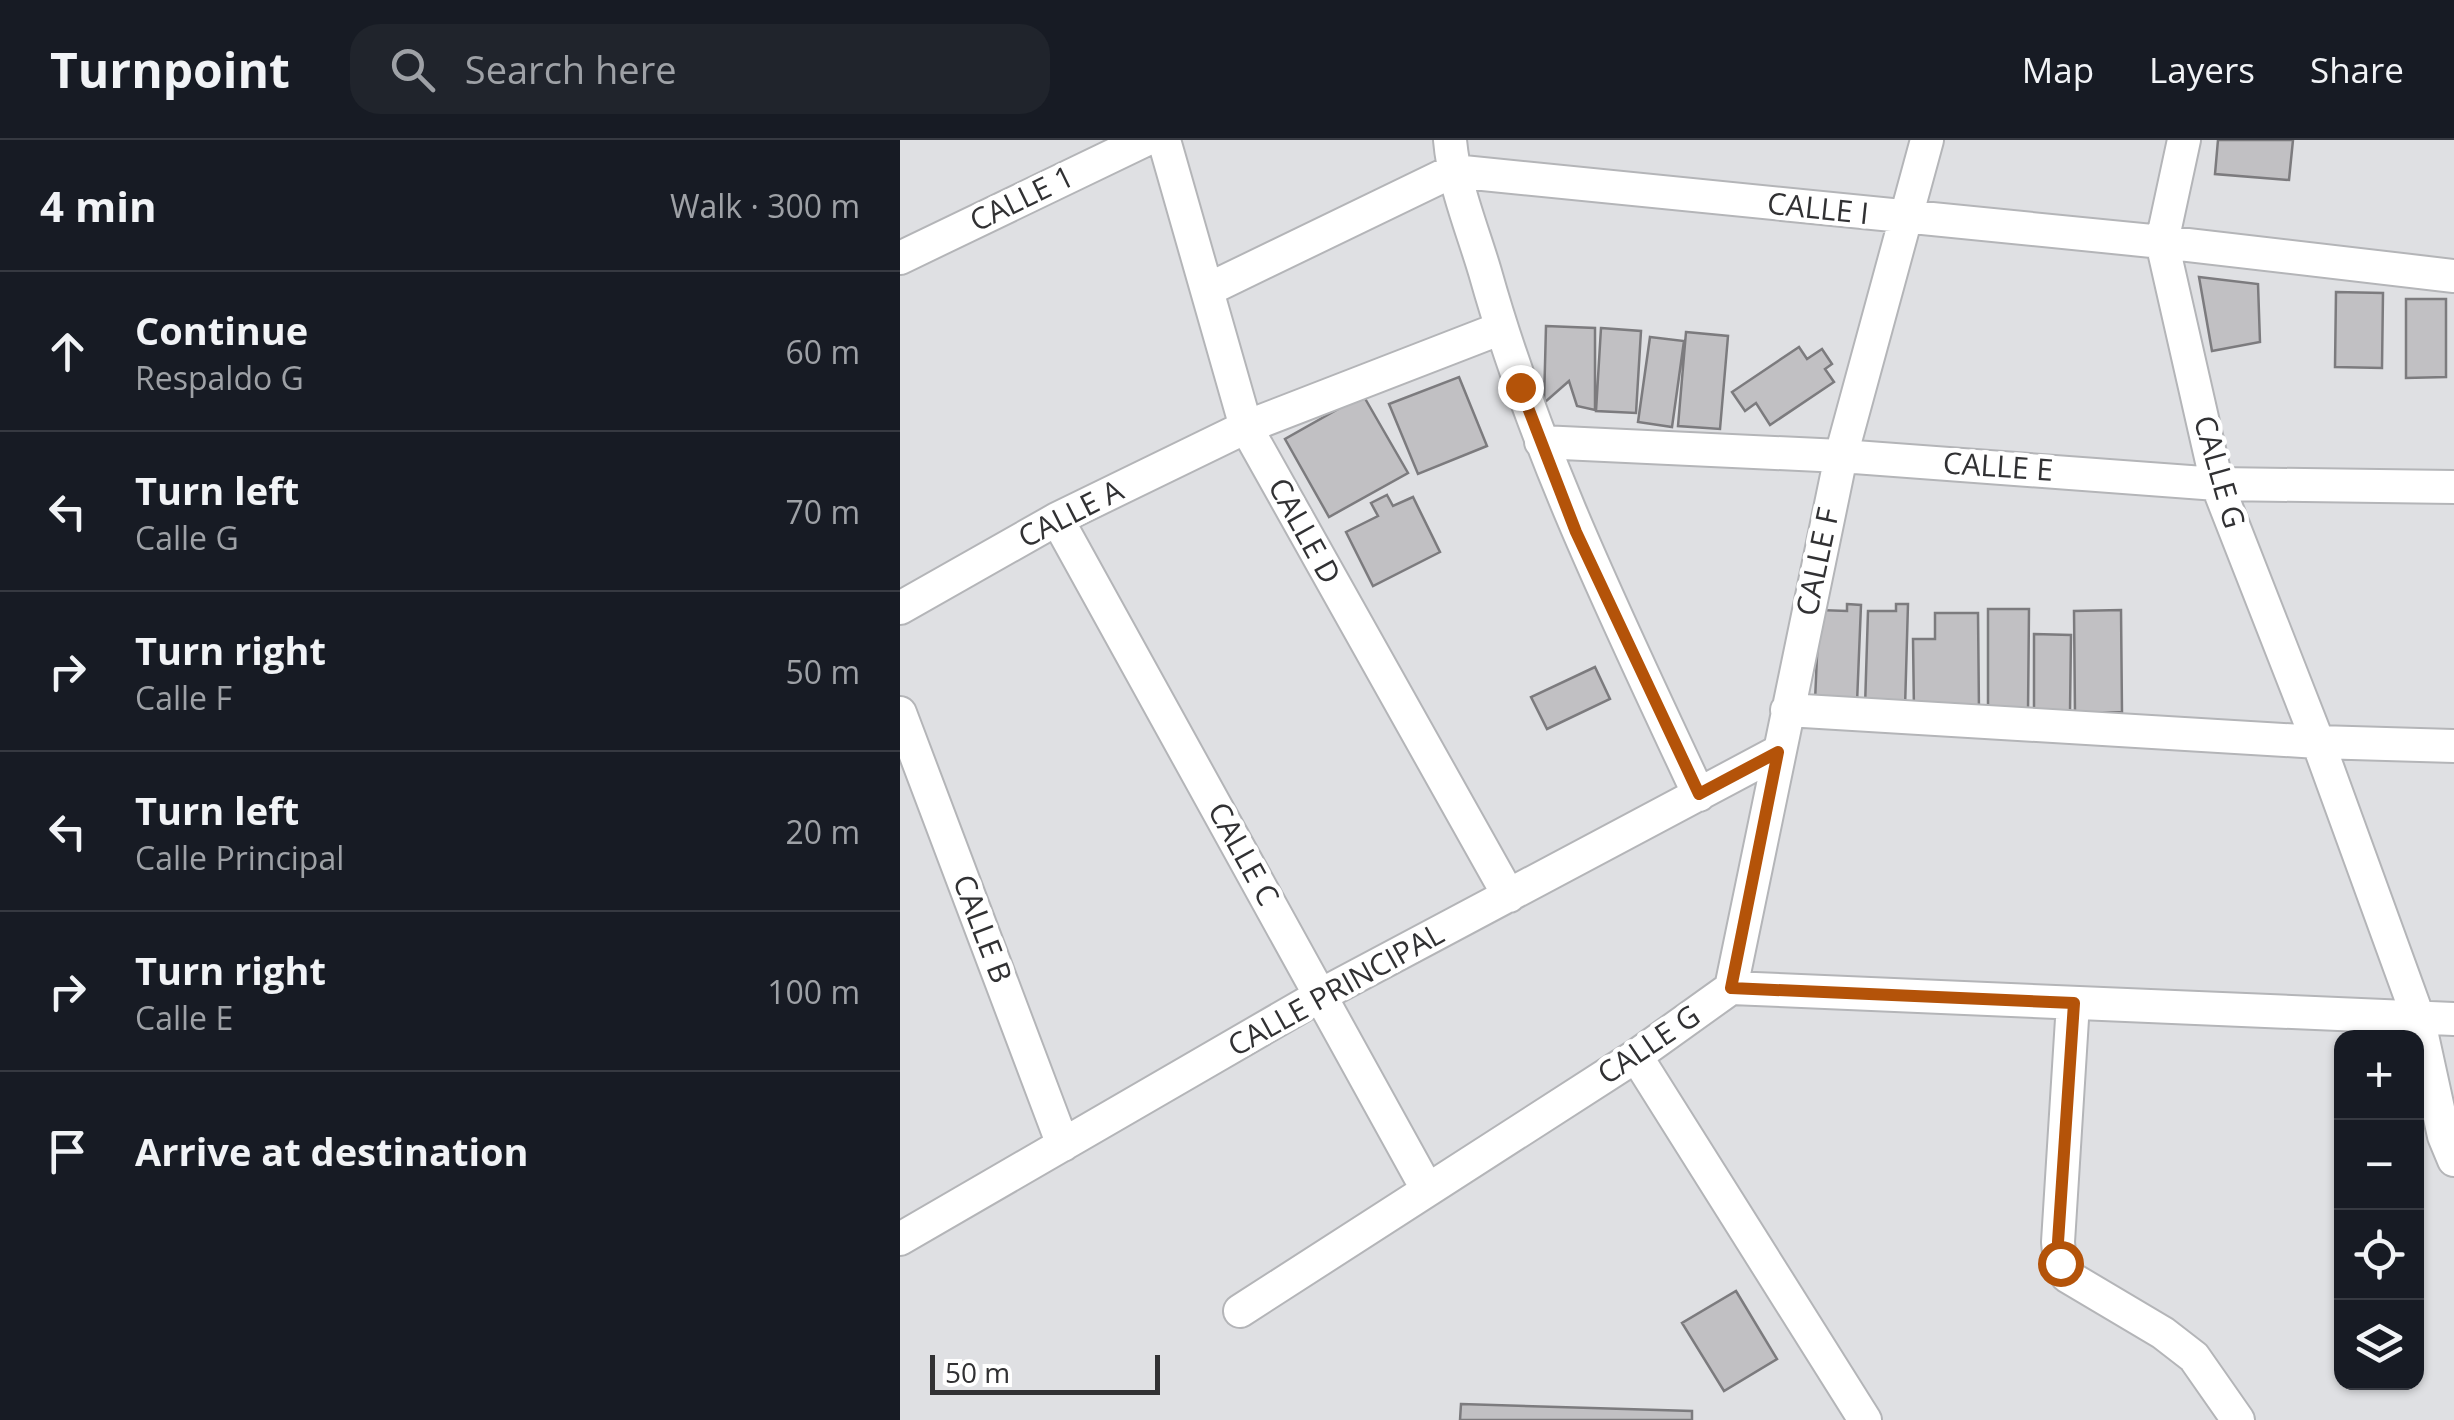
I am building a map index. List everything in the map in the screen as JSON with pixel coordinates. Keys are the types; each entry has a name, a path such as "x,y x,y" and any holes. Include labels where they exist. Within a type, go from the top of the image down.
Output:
{"street":[{"name":"CALLE 1","path":"900,258 1144,140"},
{"name":"CALLE D","path":"1164,140 1246,427 1508,896"},
{"name":"CALLE F","path":"1731,988 1841,456 1926,140"},
{"name":"CALLE G","path":"2184,140 2162,242 2217,484 2318,742 2418,1017 2444,1136 2454,1160"},
{"path":"1207,290 1451,156 1499,329 1541,442 1576,532 1699,794"},
{"name":"CALLE I","path":"1451,156 1906,218 2162,242 2454,276"},
{"name":"CALLE A","path":"900,608 1057,520 1246,427 1499,329"},
{"name":"CALLE E","path":"1541,442 1841,456 2217,484 2454,487"},
{"name":"CALLE C","path":"1057,520 1427,1188"},
{"path":"1787,710 2318,742 2454,746"},
{"name":"CALLE B","path":"900,713 1063,1145"},
{"name":"CALLE PRINCIPAL","path":"900,1240 1321,996 1778,752"},
{"name":"CALLE G","path":"1240,1311 1636,1056 1731,988 2454,1019"},
{"path":"2074,1003 2058,1242 2060,1263 2067,1276 2163,1333 2194,1358 2238,1420"},
{"path":"1636,1056 1865,1420"}],"building":[{"path":"2218,140 2293,140 2289,180 2215,174"},
{"path":"2199,277 2258,284 2260,342 2212,351"},
{"path":"2336,292 2383,293 2382,368 2335,367"},
{"path":"2406,299 2446,299 2446,377 2406,378"},
{"path":"1546,326 1595,328 1595,410 1577,406 1569,381 1544,403"},
{"path":"1601,328 1641,331 1636,413 1596,411"},
{"path":"1686,332 1728,336 1720,429 1678,426"},
{"path":"1650,337 1684,341 1672,427 1638,422"},
{"path":"1799,347 1807,359 1822,349 1832,364 1825,369 1834,382 1770,425 1756,403 1745,411 1732,392"},
{"path":"1459,377 1487,446 1418,474 1389,404"},
{"path":"1363,395 1408,473 1329,517 1285,439"},
{"path":"1387,495 1393,506 1413,497 1440,552 1373,586 1346,532 1378,516 1371,503"},
{"path":"1847,604 1861,605 1857,703 1815,701 1819,610 1847,611"},
{"path":"1896,604 1908,604 1905,708 1865,707 1868,611 1896,611"},
{"path":"1988,609 2029,609 2028,712 1988,712"},
{"path":"2121,610 2122,712 2075,713 2074,611"},
{"path":"1935,613 1978,613 1979,712 1914,712 1913,639 1935,639"},
{"path":"2034,634 2071,635 2070,712 2034,712"},
{"path":"1595,667 1610,699 1547,729 1531,697"},
{"path":"1736,1291 1777,1359 1724,1391 1682,1323"},
{"path":"1461,1404 1692,1411 1692,1420 1460,1420"}],"route":[{"path":"1520,387 1576,532 1699,794 1778,752 1731,988 2074,1003 2058,1242 2060,1263"}]}
